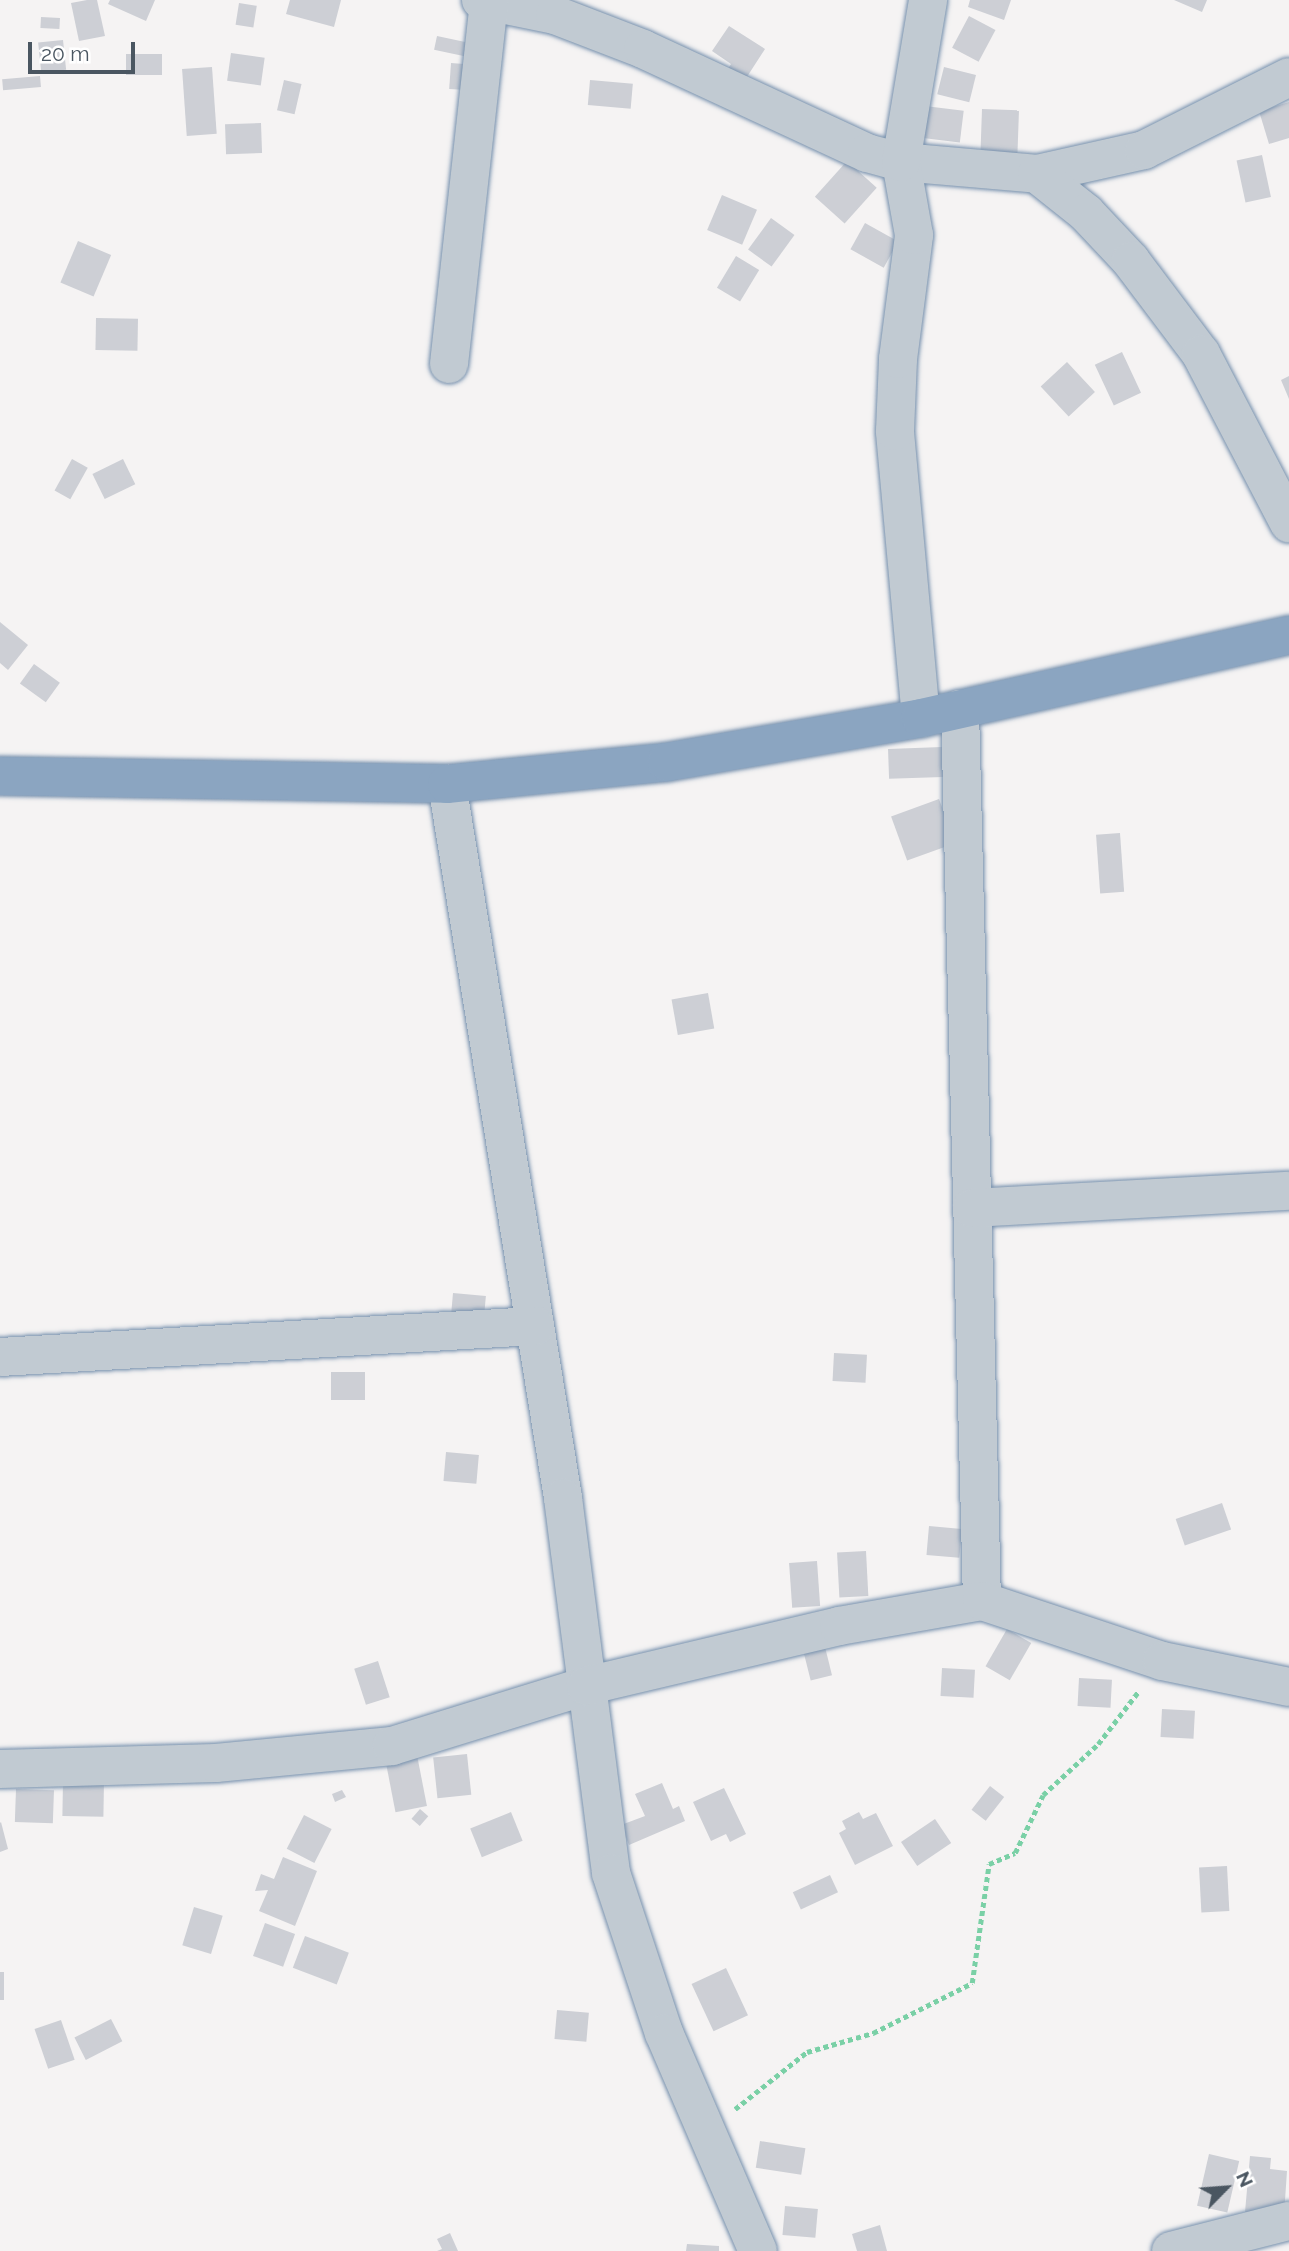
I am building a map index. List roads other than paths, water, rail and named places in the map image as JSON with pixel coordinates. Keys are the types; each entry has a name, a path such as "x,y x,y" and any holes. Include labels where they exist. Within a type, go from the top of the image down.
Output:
{"highway":[{"path":"0,776 447,784 667,762 921,719 1289,635"}],"street":[{"path":"449,364 487,0 555,15 643,49 867,153 901,162 1037,174 1144,150 1289,77"},
{"path":"921,719 895,431 898,359 914,235 901,162 928,0"},
{"path":"1037,174 1086,213 1131,261 1201,355 1289,523"},
{"path":"960,709 982,1601"},
{"path":"447,784 563,1498 611,1873 664,2033 758,2251"},
{"path":"972,1208 1289,1191"},
{"path":"0,1357 535,1326"},
{"path":"0,1769 216,1763 392,1746 586,1686 839,1626 982,1601 1162,1661 1289,1687"},
{"path":"1171,2251 1289,2221"}]}
